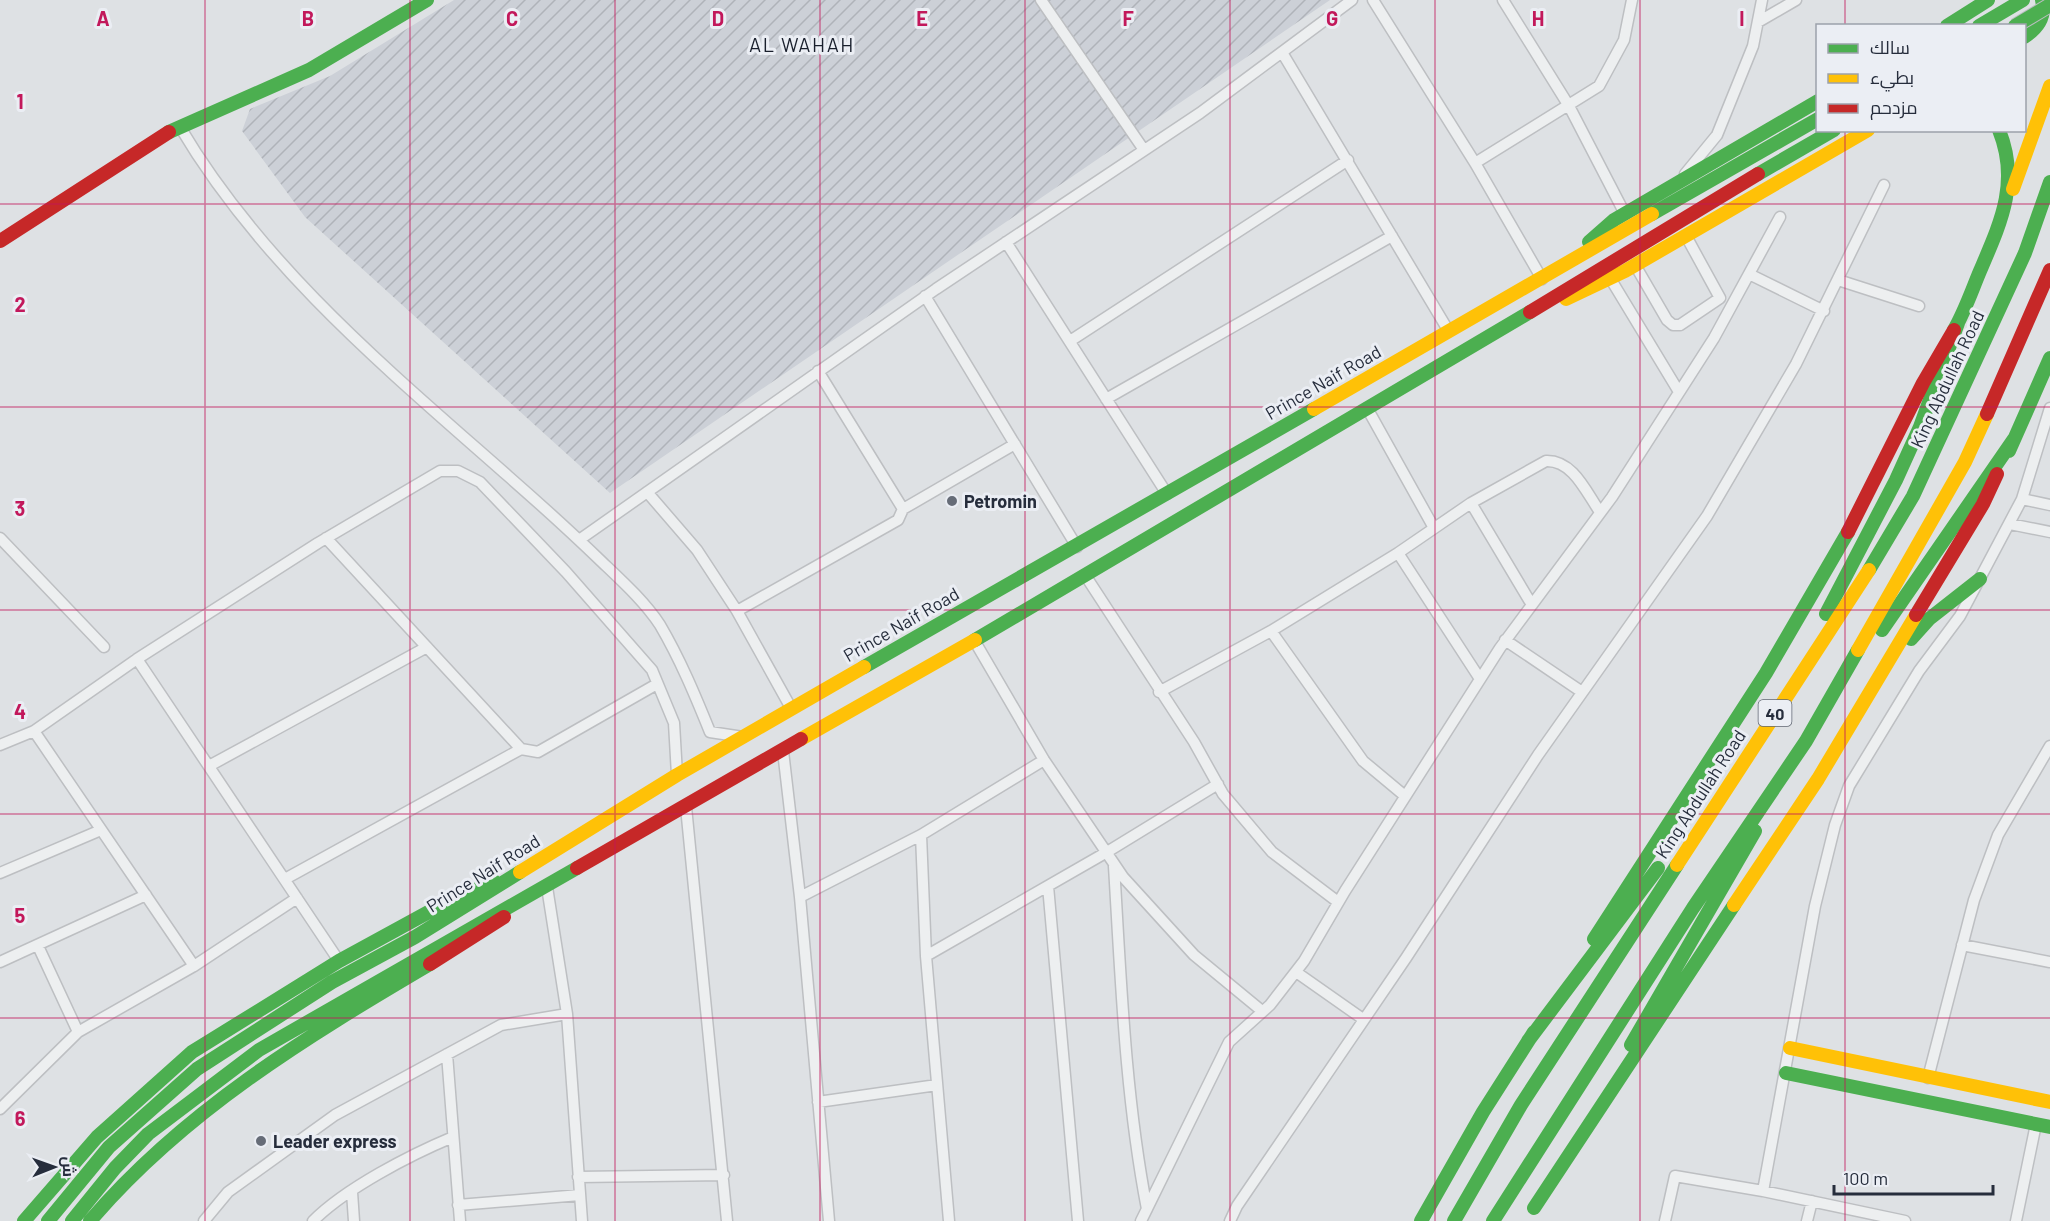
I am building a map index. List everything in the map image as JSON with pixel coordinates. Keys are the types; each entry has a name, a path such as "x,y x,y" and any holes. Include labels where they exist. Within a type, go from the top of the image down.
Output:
{"main road":[{"path":"0,242 159,137 309,70 427,0"},
{"path":"1950,24 1988,0"},
{"path":"1972,11 1994,0"},
{"path":"1982,24 2023,0"},
{"path":"2026,36 2040,24 2044,15 2042,0"},
{"path":"2018,24 2050,5"},
{"path":"1528,1041 1773,716 1896,480 1920,427 1958,323 2004,213 2050,86"},
{"path":"1560,267 1625,214 1816,102"},
{"name":"Prince Naif Road","path":"48,1221 79,1180 109,1147 197,1070 332,982 414,937 676,775 791,708 996,590 1077,547 1448,330 1542,279 1816,120"},
{"path":"72,1221 115,1168 148,1134 259,1050 974,640 1502,329 1620,255 1831,132"},
{"path":"1502,329 1635,265 1865,132"},
{"path":"2000,132 2008,152 2009,173 2004,213"},
{"name":"King Abdullah Road","path":"1454,1221 1528,1094 1868,572 1913,496 2025,253 2050,182"},
{"name":"40","path":"1493,1221 1693,908 1806,741 1965,462 2017,351 2050,270"},
{"path":"1421,1221 1483,1112 1766,673 1844,540 1923,383 1958,323"},
{"path":"1526,1221 1812,789 1983,504 2050,358"},
{"path":"1534,1209 1704,921 1806,741 2014,439"},
{"path":"1886,666 1929,620 1980,579"},
{"path":"24,1221 97,1137 192,1052 339,961 436,908 534,862"},
{"path":"90,1221 152,1152 213,1103 310,1036 468,942 546,887"},
{"path":"1790,1048 2050,1102"},
{"path":"1786,1073 2043,1126"}],"street":[{"path":"1041,0 1144,150"},
{"path":"579,540 925,296 1283,54 1352,0"},
{"path":"1373,0 1475,163 1542,279"},
{"path":"1503,0 1569,106 1625,214"},
{"path":"1475,163 1599,86 1624,40 1632,0"},
{"path":"1677,184 1717,135 1753,46 1762,0"},
{"path":"1758,22 1796,0"},
{"path":"1283,54 1448,330"},
{"path":"180,127 204,167 244,221 313,298 376,361 623,581 659,624 689,680 710,732 743,737"},
{"path":"1070,341 1348,160"},
{"path":"1230,1221 1237,1206 1582,692 1707,516 1824,310 1884,185"},
{"path":"1141,1221 1229,1042 1262,1011 1296,972 1505,640 1600,512 1714,338 1780,217"},
{"path":"1106,399 1392,236"},
{"path":"1635,265 1667,320 1673,325 1680,325 1720,298 1686,236"},
{"path":"1006,242 1167,494"},
{"path":"1749,274 1824,310"},
{"path":"1610,278 1679,392"},
{"path":"1838,279 1919,306"},
{"path":"925,296 1077,547"},
{"path":"818,371 903,509"},
{"path":"1367,408 1434,528"},
{"path":"1763,1191 1815,906 1835,825 1849,786 1919,671 1960,616 2010,524 2022,499 2050,408"},
{"path":"737,611 897,520 903,509 1015,444"},
{"path":"1159,692 1271,631 1398,553 1471,503 1546,461 1558,460 1570,469 1600,512"},
{"path":"0,745 34,731 136,659 326,538 440,471 458,471 480,482 566,572 652,670 674,723 676,775"},
{"path":"647,492 697,550 737,611 791,708"},
{"path":"2022,499 2050,505"},
{"path":"1471,503 1532,605"},
{"path":"2010,524 2050,532"},
{"path":"0,538 104,647"},
{"path":"326,538 521,749 538,752 657,684"},
{"path":"1398,553 1480,679"},
{"path":"1084,575 1218,784 1272,852 1338,902"},
{"path":"1271,631 1363,761 1405,796"},
{"path":"974,640 1044,760 1123,877 1194,955 1262,1011"},
{"path":"1505,640 1582,692"},
{"path":"209,766 427,647"},
{"path":"136,659 339,961"},
{"path":"34,731 194,966"},
{"path":"1928,1078 1974,900 1998,835 2050,746"},
{"path":"285,879 521,749"},
{"path":"783,751 800,897 829,1221"},
{"path":"800,897 921,834 1044,760"},
{"path":"926,956 1107,852 1218,784"},
{"path":"686,807 727,1221"},
{"path":"0,873 101,830"},
{"path":"921,834 926,956 949,1221"},
{"path":"1114,863 1127,1075 1135,1145 1147,1209"},
{"path":"1048,886 1078,1221"},
{"path":"546,887 567,1014 582,1221"},
{"path":"0,962 146,895"},
{"path":"0,1109 78,1032 194,966 297,898"},
{"path":"1962,945 2050,962"},
{"path":"38,946 78,1032"},
{"path":"1296,972 1363,1019"},
{"path":"204,1221 228,1192 335,1115 501,1025 567,1014"},
{"path":"447,1054 460,1221"},
{"path":"819,1102 937,1085"},
{"path":"2016,1221 2043,1126"},
{"path":"313,1221 326,1208 418,1152 453,1137"},
{"path":"578,1177 724,1175"},
{"path":"1665,1221 1674,1176 1763,1191 1905,1221"},
{"path":"352,1192 354,1221"},
{"path":"459,1205 580,1195"},
{"path":"1807,1221 1812,1202"}],"shaded area":[{"path":"454,0 1330,0 610,493 305,217 242,131 250,109 330,76"}],"traffic: fast":[{"path":"169,132 309,70 427,0"},
{"path":"1950,24 1988,0"},
{"path":"1982,24 2023,0"},
{"path":"2026,35 2040,22 2043,12 2042,0"},
{"path":"2018,24 2050,5"},
{"path":"1589,242 1614,220 1816,102"},
{"path":"1652,214 1816,120"},
{"path":"1758,174 1831,132"},
{"path":"1954,330 1995,236 2005,202 2008,167 2000,132"},
{"path":"1869,570 1913,496 2025,253 2050,182"},
{"path":"975,640 1530,312"},
{"path":"1826,614 1896,480 1920,427 1958,323"},
{"path":"2009,451 2050,358"},
{"path":"864,667 1314,409"},
{"path":"1882,630 2014,439"},
{"path":"1594,939 1766,673 1848,532"},
{"path":"1911,639 1929,619 1980,579"},
{"path":"1493,1221 1693,908 1806,741 1858,650"},
{"path":"1631,1045 1755,831"},
{"path":"1454,1221 1521,1105 1677,865"},
{"path":"72,1221 115,1168 148,1134 259,1050 577,868"},
{"path":"1528,1041 1658,868"},
{"path":"48,1221 109,1147 197,1069 332,982 415,937 520,872"},
{"path":"24,1221 97,1137 192,1052 339,961 436,908 494,881"},
{"path":"1534,1208 1734,905"},
{"path":"90,1221 127,1181 206,1111 293,1048 430,964"},
{"path":"1421,1221 1483,1112 1534,1032"},
{"path":"1786,1073 2050,1127"}],"traffic: slow":[{"path":"2013,189 2050,86"},
{"path":"1566,299 1625,271 1865,132"},
{"path":"1314,409 1652,214"},
{"path":"1858,650 1965,462 1987,414"},
{"path":"1677,865 1869,570"},
{"path":"1734,905 1818,779 1916,615"},
{"path":"801,739 975,640"},
{"path":"520,872 677,775 864,667"},
{"path":"1790,1048 2050,1102"}],"traffic: jam":[{"path":"0,241 169,132"},
{"path":"1530,312 1758,174"},
{"path":"1987,414 2050,270"},
{"path":"1848,532 1923,383 1954,330"},
{"path":"1916,615 1983,504 1997,474"},
{"path":"577,868 801,739"},
{"path":"430,964 504,917"}],"place":[{"name":"Petromin","path":"952,501"},
{"name":"Leader express","path":"261,1141"}],"district":[{"name":"AL WAHAH","path":"802,44"}]}
